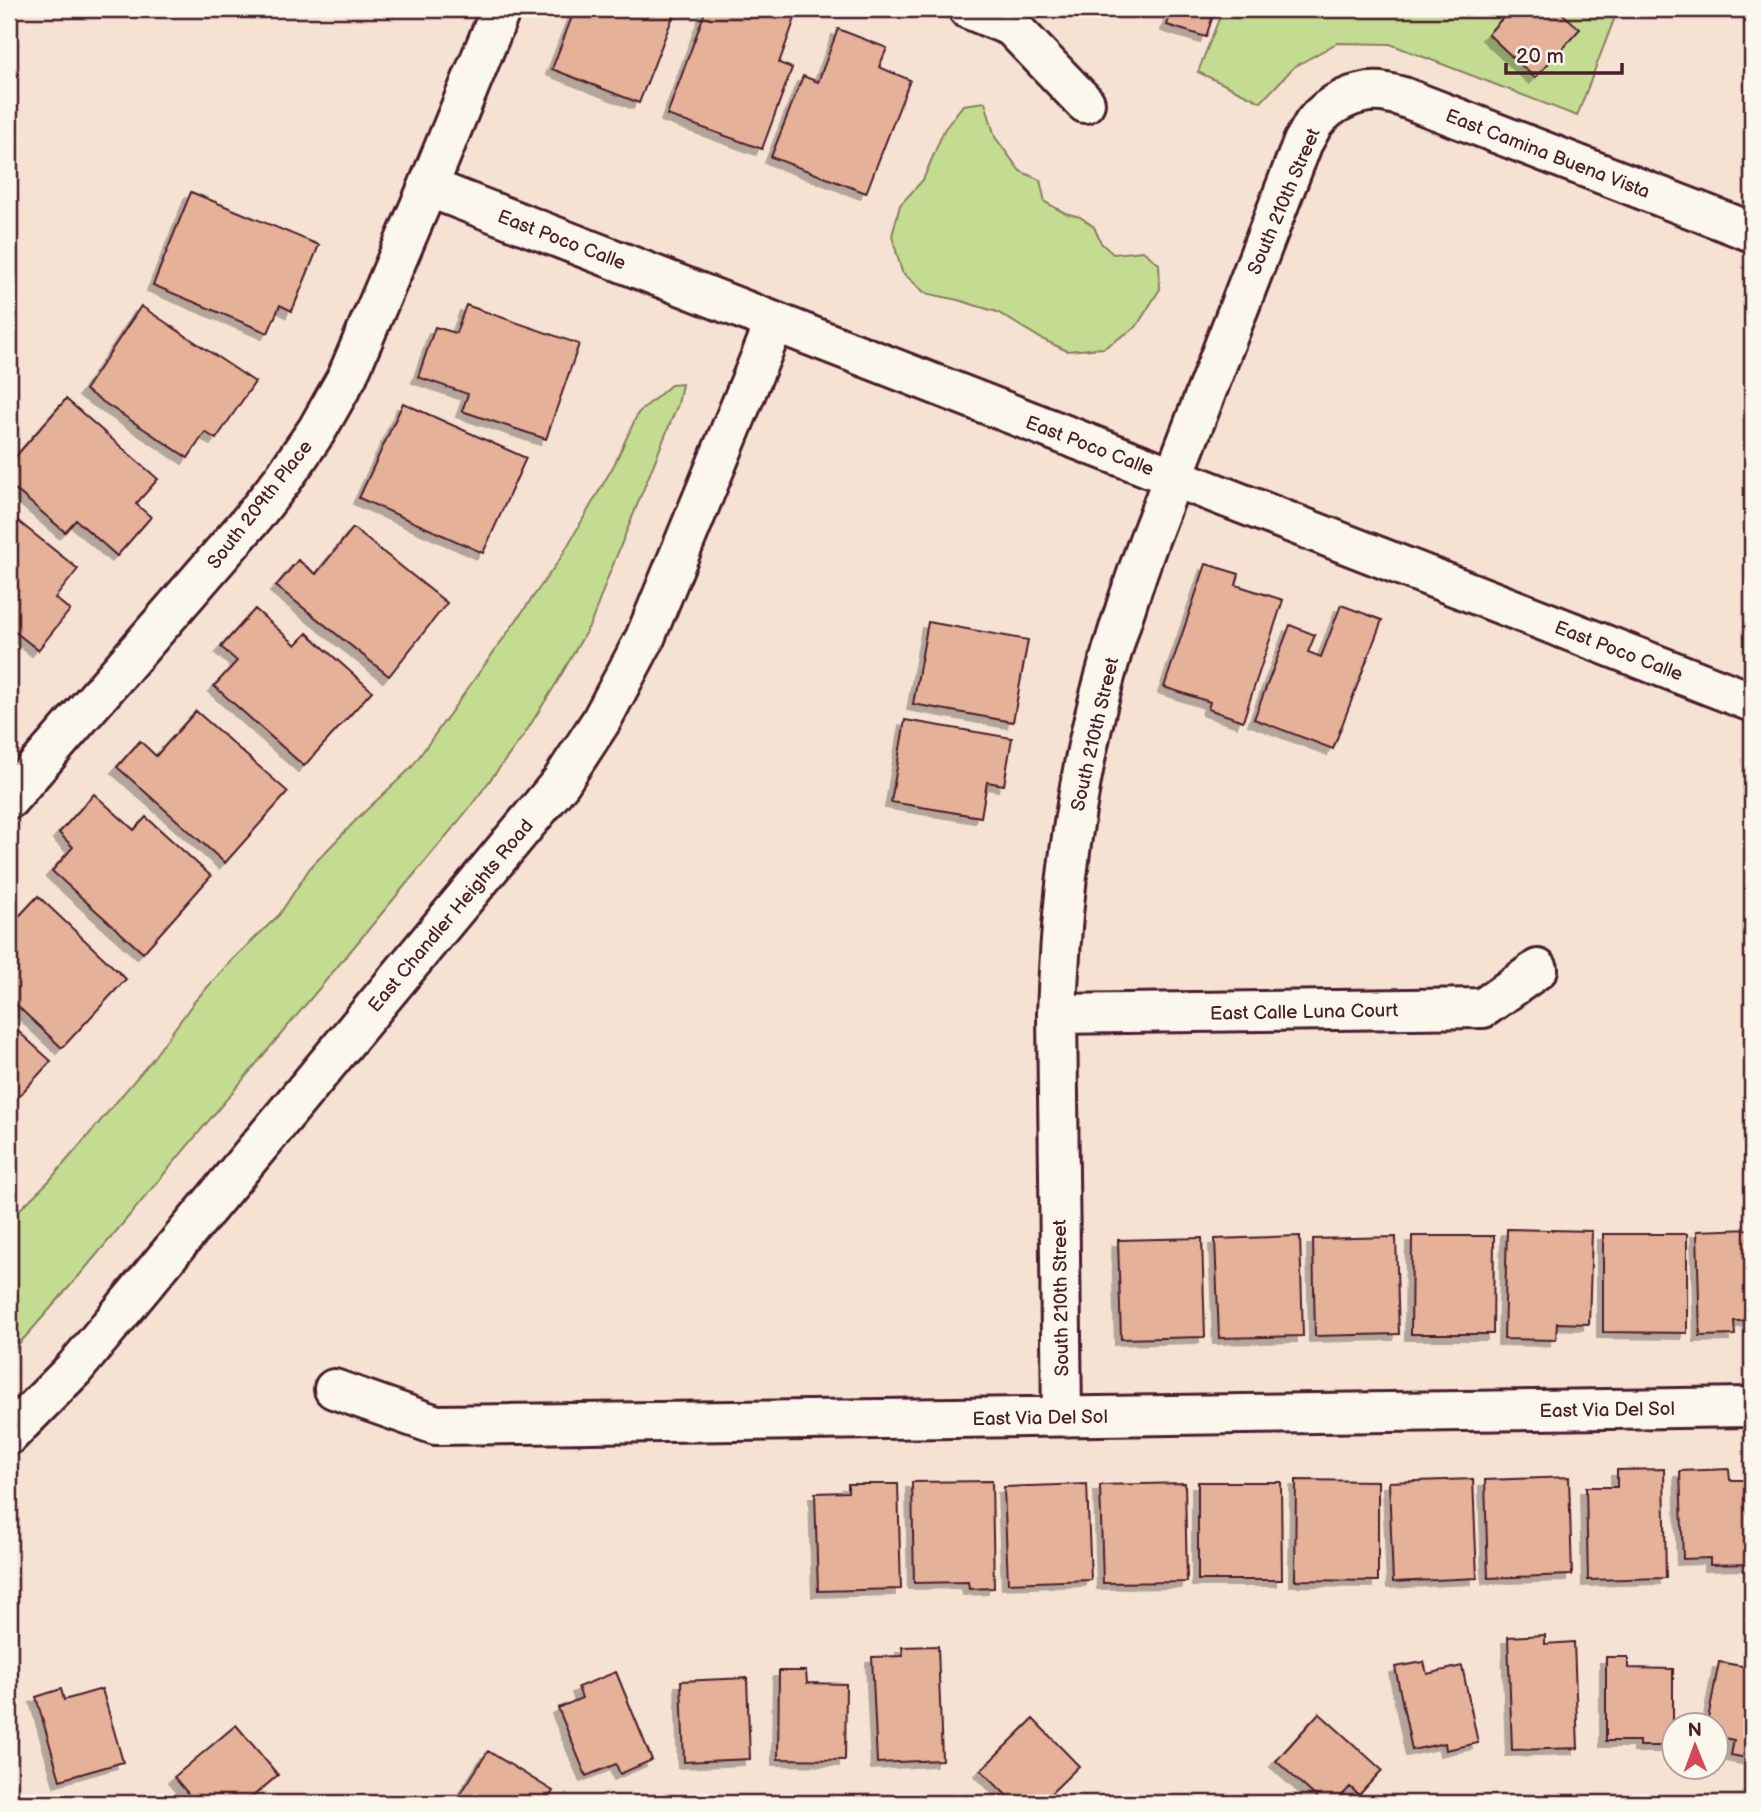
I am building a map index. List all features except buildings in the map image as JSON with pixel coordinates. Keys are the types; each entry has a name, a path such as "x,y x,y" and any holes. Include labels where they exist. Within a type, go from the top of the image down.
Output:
{"street":[{"name":"South 209th Place","path":"9,799 251,520 317,430 347,377 501,9"},
{"path":"968,9 1012,27 1085,103"},
{"name":"East Camina Buena Vista","path":"1340,101 1364,93 1380,92 1403,97 1752,232"},
{"name":"South 210th Street","path":"1062,1416 1057,1014 1064,893 1087,748 1127,601 1303,142 1315,122 1340,101"},
{"name":"East Poco Calle","path":"428,187 1752,702"},
{"name":"East Chandler Heights Road","path":"9,1435 74,1368 561,782 601,721 645,638 775,322"},
{"name":"East Calle Luna Court","path":"1057,1014 1483,1008 1538,969"},
{"name":"East Via Del Sol","path":"334,1389 436,1425 1752,1407"}],"green space":[{"path":"1223,9 1618,9 1577,116 1390,44 1337,43 1294,67 1261,102 1198,72"},
{"path":"985,102 995,137 1020,171 1040,180 1045,202 1065,213 1080,217 1094,227 1101,243 1113,254 1143,251 1159,264 1160,289 1136,327 1104,348 1067,351 997,312 925,293 902,272 892,236 900,205 923,180 944,130 963,105"},
{"path":"682,384 678,404 591,623 524,735 467,811 83,1271 9,1354 9,1220 49,1181 86,1138 151,1061 194,1002 232,960 279,915 310,868 411,768 560,559 614,465 638,413 671,385"}]}
